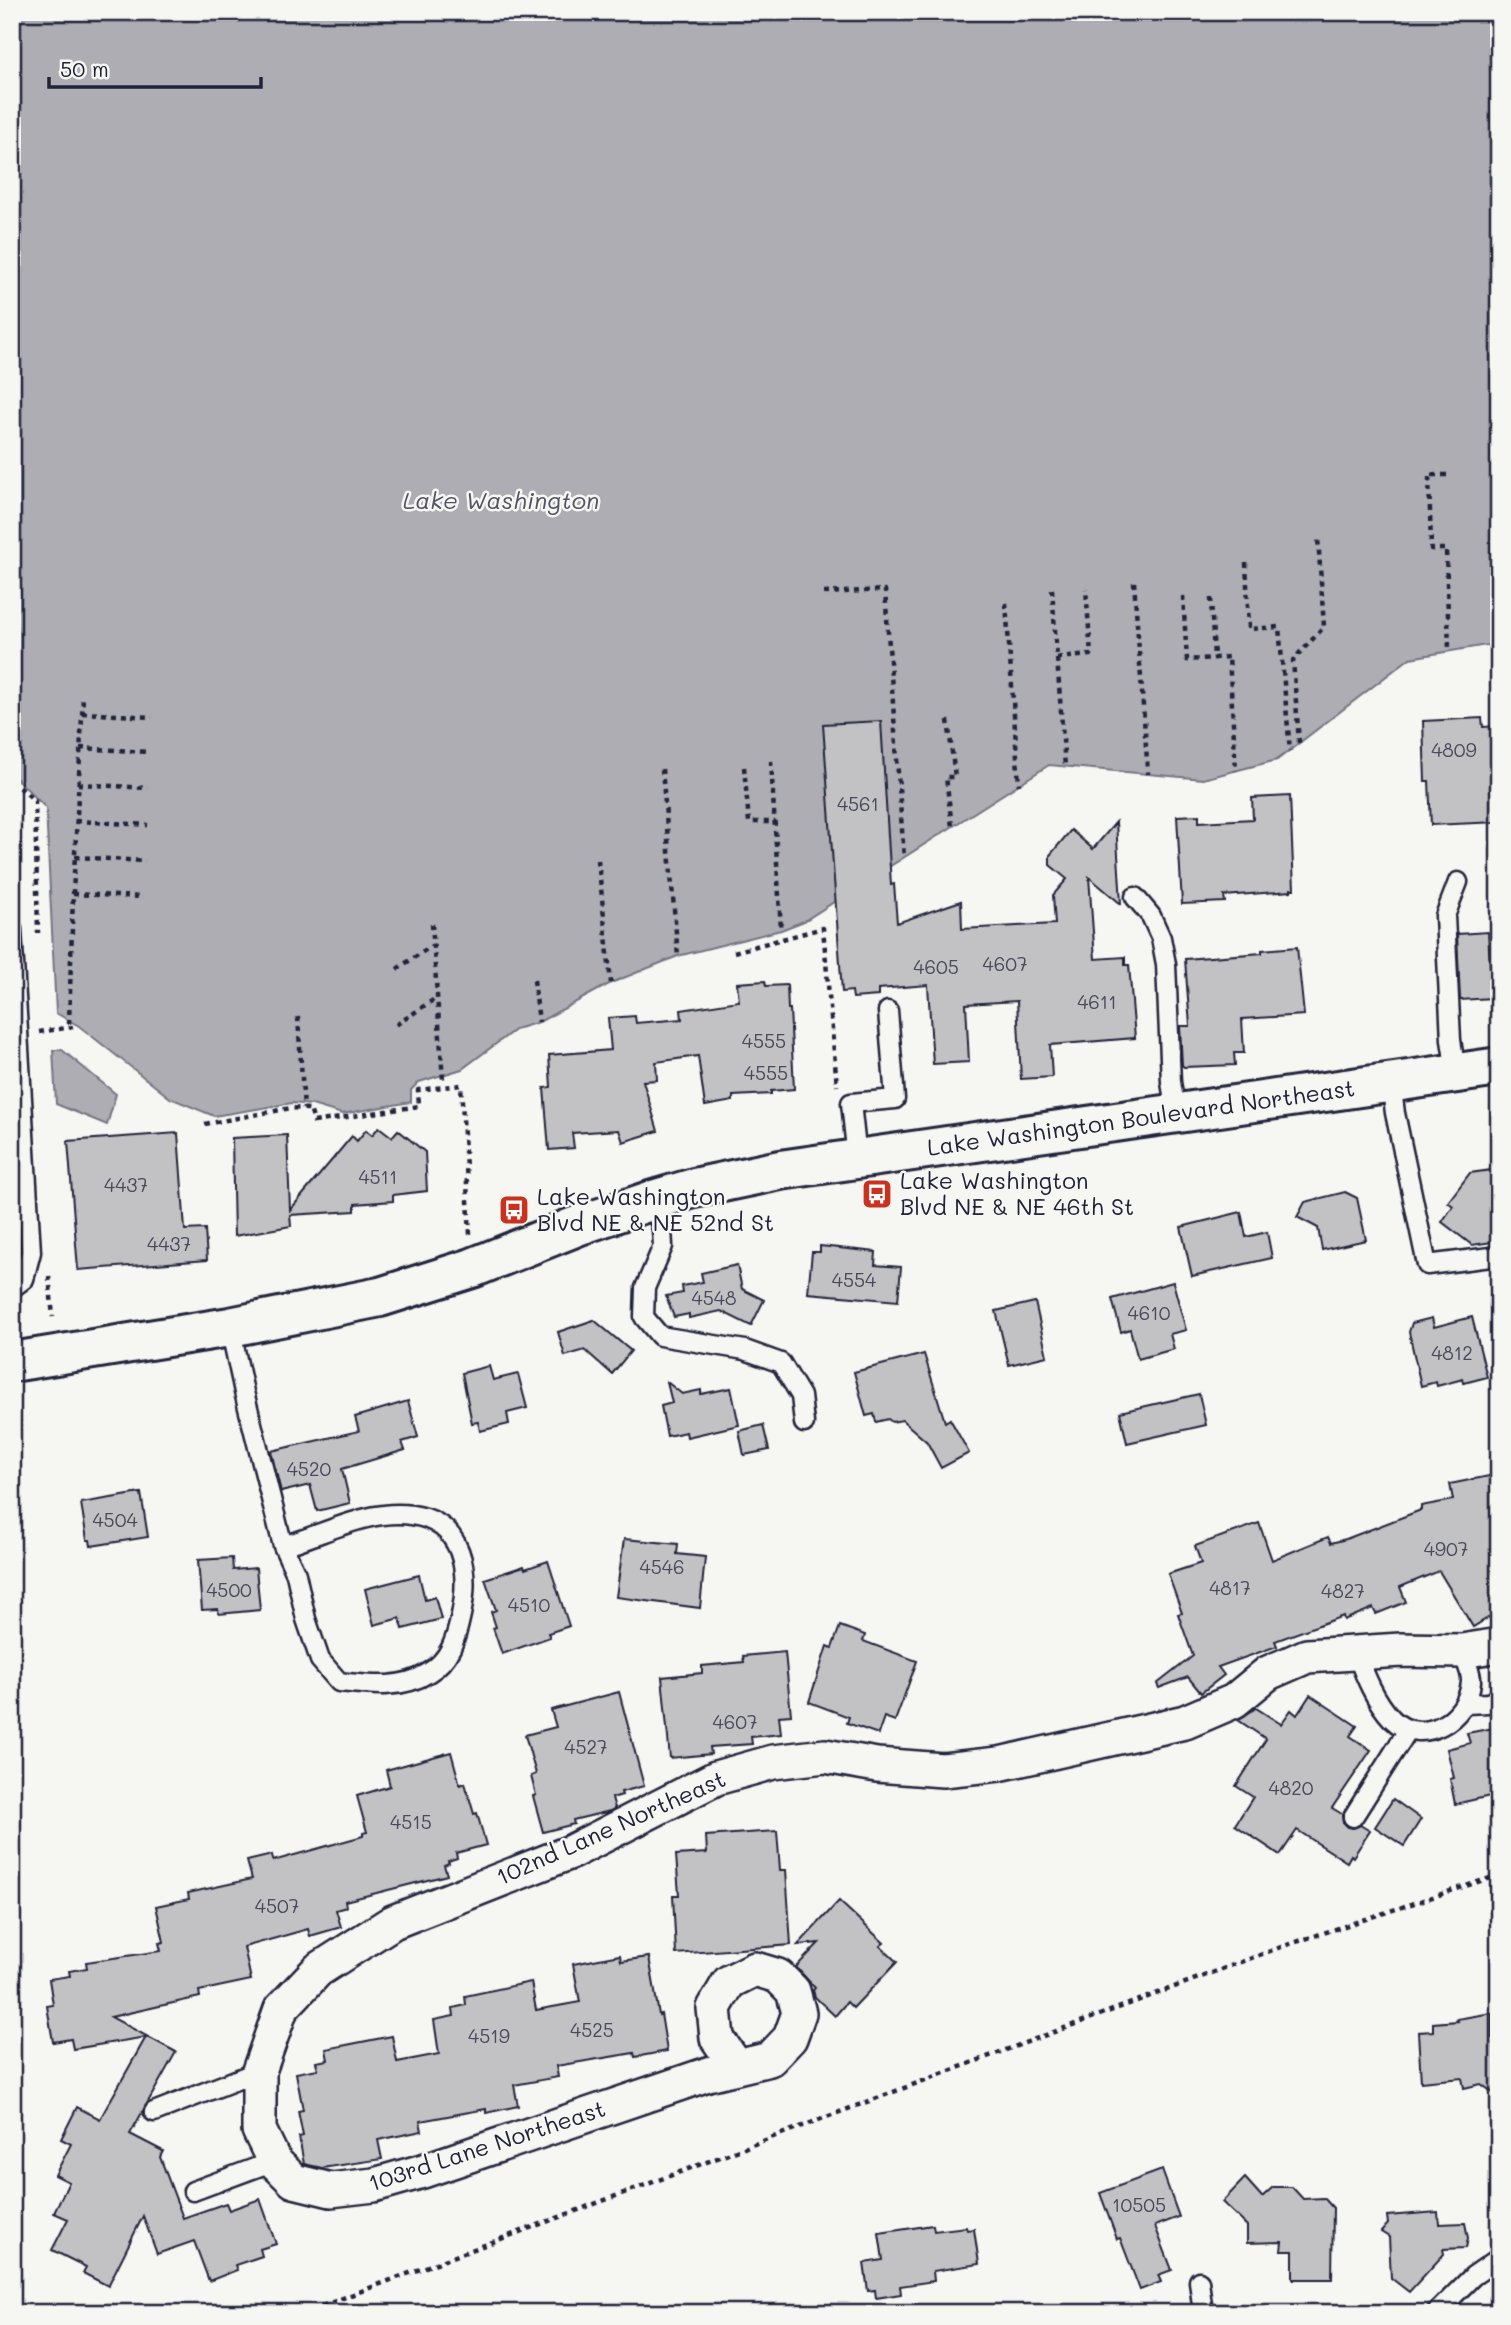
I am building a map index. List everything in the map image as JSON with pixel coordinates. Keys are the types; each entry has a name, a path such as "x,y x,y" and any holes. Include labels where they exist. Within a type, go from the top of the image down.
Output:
{"main road":[{"name":"Lake Washington Boulevard Northeast","path":"12,1362 230,1327 380,1297 472,1268 653,1200 694,1188 780,1170 1499,1067"}],"street":[{"name":"102nd Lane Northeast","path":"281,2009 318,1970 393,1922 571,1852 716,1778 773,1762 825,1756 877,1765 943,1770 999,1764 1185,1722 1234,1701 1268,1673 1307,1656 1401,1650 1462,1651 1499,1645"},
{"name":"103rd Lane Northeast","path":"281,2009 259,2071 259,2130 274,2161 294,2181 331,2190 374,2185 423,2171 708,2074 737,2067"}],"lane":[{"path":"1456,1073 1451,1040 1446,916 1458,882"},
{"path":"1135,897 1151,916 1161,938 1166,964 1171,1082 1176,1113"},
{"path":"12,929 31,1252 24,1279 12,1288"},
{"path":"857,1158 850,1103 895,1099 888,1011"},
{"path":"1391,1082 1427,1265 1499,1256"},
{"path":"653,1200 662,1230 663,1246 645,1288 644,1317 660,1336 746,1350 781,1363 801,1396 804,1423"},
{"path":"230,1327 283,1545 296,1574 306,1619 320,1660 339,1682 377,1686 410,1681 428,1674 448,1656 457,1634 466,1582 463,1560 456,1542 444,1527 412,1515 384,1514 283,1545"},
{"path":"1356,1652 1370,1686 1393,1720 1408,1730 1427,1730 1450,1722 1466,1704 1471,1680 1462,1651"},
{"path":"1466,1704 1488,1703 1499,1699"},
{"path":"1353,1817 1408,1730"},
{"path":"154,2112 259,2071"},
{"path":"193,2192 274,2161"},
{"path":"1436,2313 1474,2276 1499,2258"},
{"path":"1199,2281 1203,2313"}],"path":[{"path":"1447,475 1429,475 1431,549 1446,549 1449,651"},
{"path":"1299,743 1293,660 1324,627 1318,537"},
{"path":"1245,563 1249,629 1279,627 1290,751"},
{"path":"1134,582 1148,774"},
{"path":"1052,589 1065,766"},
{"path":"1057,658 1091,655 1086,589"},
{"path":"824,593 885,590 904,858"},
{"path":"1183,596 1187,660 1229,657 1236,771"},
{"path":"1211,598 1214,658"},
{"path":"1006,603 1019,785"},
{"path":"38,1032 71,1026 73,894 83,696"},
{"path":"82,713 152,717"},
{"path":"948,720 955,777 946,777 952,827"},
{"path":"80,748 149,752"},
{"path":"771,761 781,930"},
{"path":"744,767 749,822 775,822"},
{"path":"662,769 678,956"},
{"path":"78,784 148,788"},
{"path":"76,821 148,825"},
{"path":"75,857 145,860"},
{"path":"598,860 611,983"},
{"path":"73,894 143,897"},
{"path":"432,924 443,1080"},
{"path":"734,952 823,928 837,1088"},
{"path":"397,969 433,945"},
{"path":"534,980 539,1022"},
{"path":"396,1025 437,998"},
{"path":"298,1017 304,1109"},
{"path":"205,1125 291,1108 310,1110 314,1122 419,1106 418,1090 461,1085 470,1238"},
{"path":"303,2313 1281,1947 1499,1875"}],"water":[{"name":"Lake Washington","path":"12,12 1499,12 1499,643 1410,658 1277,760 1203,779 1049,765 804,921 781,930 678,956 611,983 539,1022 516,1029 462,1069 419,1082 411,1090 411,1102 342,1114 312,1105 292,1103 214,1116 170,1098 79,1026 56,1013 46,808 12,774"},
{"path":"53,1050 62,1050 116,1094 107,1125 56,1104"}],"building":[{"path":"1482,718 1483,727 1499,726 1499,822 1431,825 1429,781 1425,781 1423,721"},
{"path":"881,721 891,885 894,884 897,923 961,901 962,929 1055,924 1053,895 1067,879 1050,865 1050,855 1071,830 1093,849 1116,822 1121,904 1089,877 1095,959 1125,957 1125,965 1129,965 1135,1038 1050,1045 1052,1077 1021,1079 1017,1001 966,1004 969,1062 933,1064 928,985 878,989 878,996 853,998 852,991 842,992 823,724"},
{"path":"1290,796 1294,889 1224,896 1225,902 1182,904 1177,816 1199,815 1199,822 1253,819 1252,798"},
{"path":"1488,932 1492,998 1460,1000 1457,934"},
{"path":"1297,947 1304,1015 1242,1019 1244,1053 1234,1053 1235,1065 1184,1067 1180,1026 1190,1026 1185,959 1262,953 1262,950"},
{"path":"765,981 766,986 787,985 794,1089 771,1091 771,1094 733,1096 733,1101 705,1106 698,1056 656,1062 657,1080 643,1081 658,1131 623,1142 619,1130 572,1133 574,1148 549,1150 544,1088 551,1087 549,1055 611,1050 608,1018 635,1016 636,1023 682,1019 681,1010 739,1001 737,983"},
{"path":"379,1127 392,1137 398,1130 425,1152 427,1191 393,1195 393,1201 355,1204 355,1211 290,1215 291,1226 234,1236 232,1138 287,1135 290,1210 352,1136 357,1141 366,1130 372,1135"},
{"path":"178,1133 185,1230 205,1229 207,1260 78,1270 68,1141"},
{"path":"1499,1169 1499,1241 1472,1245 1442,1222 1453,1206 1448,1202 1470,1173"},
{"path":"1345,1192 1357,1198 1366,1240 1322,1250 1318,1228 1297,1217 1305,1202"},
{"path":"1241,1212 1246,1237 1267,1232 1272,1258 1192,1276 1181,1227"},
{"path":"820,1246 876,1252 875,1265 901,1267 898,1301 808,1293 812,1252 820,1252"},
{"path":"737,1265 742,1289 764,1300 751,1326 721,1311 689,1318 689,1314 674,1317 666,1296 683,1293 682,1286 703,1282 701,1273"},
{"path":"1173,1282 1186,1330 1170,1334 1174,1349 1138,1359 1130,1329 1121,1332 1112,1299"},
{"path":"1035,1302 1047,1356 1009,1365 996,1311"},
{"path":"1472,1317 1487,1377 1464,1383 1463,1379 1437,1386 1436,1382 1421,1386 1409,1332 1412,1323 1432,1318 1434,1327"},
{"path":"594,1320 631,1351 612,1374 585,1350 565,1356 558,1332"},
{"path":"924,1354 945,1422 950,1419 969,1453 941,1468 927,1442 902,1420 876,1422 874,1414 866,1416 854,1372"},
{"path":"489,1366 493,1380 518,1374 527,1408 507,1413 509,1424 480,1431 478,1422 472,1423 462,1373"},
{"path":"667,1382 682,1394 701,1390 701,1394 731,1388 739,1425 687,1437 686,1432 667,1436 661,1406 672,1403"},
{"path":"1199,1394 1206,1425 1127,1443 1120,1412"},
{"path":"408,1401 418,1437 402,1442 405,1450 342,1469 350,1503 317,1511 310,1485 281,1492 271,1451 359,1431 355,1417"},
{"path":"763,1425 769,1450 744,1455 739,1431"},
{"path":"1499,1474 1499,1611 1473,1627 1439,1571 1400,1587 1406,1602 1376,1614 1373,1608 1344,1620 1343,1616 1275,1641 1277,1646 1218,1667 1224,1675 1201,1693 1188,1677 1159,1688 1157,1684 1193,1656 1168,1574 1201,1563 1195,1546 1259,1523 1272,1560 1328,1537 1331,1543 1346,1539 1421,1510 1421,1506 1453,1500 1450,1484"},
{"path":"141,1493 148,1537 91,1546 90,1540 87,1540 81,1503"},
{"path":"624,1539 678,1544 677,1554 705,1557 700,1608 616,1597"},
{"path":"232,1558 233,1570 256,1568 260,1610 219,1614 218,1609 202,1610 198,1560"},
{"path":"548,1561 569,1626 548,1633 550,1637 502,1654 493,1628 496,1627 491,1612 496,1610 485,1579"},
{"path":"419,1575 425,1600 435,1597 441,1619 403,1629 400,1618 374,1625 365,1589"},
{"path":"840,1626 865,1635 863,1641 917,1661 895,1721 884,1717 878,1734 847,1723 849,1717 809,1702 827,1646 832,1648"},
{"path":"785,1652 791,1715 779,1716 781,1734 751,1737 752,1744 710,1747 711,1754 670,1758 662,1677 702,1673 702,1666 744,1662 743,1656"},
{"path":"619,1692 644,1786 621,1792 622,1795 612,1798 615,1808 610,1811 573,1820 574,1824 543,1832 533,1796 536,1795 531,1776 536,1774 525,1735 556,1727 551,1710"},
{"path":"1310,1695 1357,1726 1350,1736 1371,1750 1332,1808 1342,1814 1343,1822 1348,1827 1360,1825 1370,1831 1347,1862 1297,1830 1280,1855 1235,1825 1253,1797 1236,1786 1266,1739 1238,1720 1256,1708 1281,1724 1291,1710 1297,1715"},
{"path":"1499,1727 1499,1794 1455,1804 1450,1779 1454,1778 1447,1749 1470,1743 1467,1733"},
{"path":"451,1752 460,1785 465,1783 486,1845 456,1853 457,1858 444,1865 447,1875 345,1901 346,1907 336,1910 341,1927 310,1936 308,1929 244,1947 251,1980 199,1991 200,1997 111,2017 176,2052 130,2134 163,2151 160,2157 183,2218 226,2203 229,2210 260,2199 276,2244 260,2249 262,2256 235,2265 237,2270 209,2281 194,2241 157,2254 143,2216 108,2286 83,2273 86,2267 52,2250 68,2219 54,2213 69,2182 55,2175 71,2144 61,2139 77,2107 100,2119 146,2037 73,2049 71,2039 53,2042 47,2006 53,2005 49,1979 70,1976 69,1971 87,1968 86,1962 161,1951 159,1943 164,1942 156,1906 189,1899 188,1893 252,1879 247,1861 272,1855 273,1861 363,1836 363,1833 367,1832 357,1796 390,1786 386,1770"},
{"path":"1393,1799 1421,1819 1404,1846 1375,1827"},
{"path":"777,1831 780,1870 786,1870 791,1945 676,1954 673,1895 679,1895 676,1855 707,1853 706,1836"},
{"path":"839,1901 884,1943 880,1946 897,1962 853,2008 847,2002 835,2016 815,1997 815,1988 796,1967 819,1943 798,1945"},
{"path":"620,1955 621,1961 649,1957 667,2051 635,2057 634,2053 556,2066 558,2077 514,2085 518,2106 420,2121 422,2131 378,2140 382,2159 322,2168 304,2164 299,2137 303,2136 298,2111 303,2110 296,2073 318,2069 316,2062 328,2060 326,2049 392,2036 397,2062 439,2054 434,2020 454,2016 453,2008 466,2005 465,1996 531,1982 536,2010 580,2002 573,1964"},
{"path":"1492,2013 1492,2038 1499,2037 1499,2097 1481,2084 1464,2088 1462,2078 1421,2082 1418,2032 1433,2031 1433,2023 1458,2021 1457,2019"},
{"path":"1162,2170 1179,2217 1155,2226 1172,2270 1158,2275 1161,2282 1140,2290 1100,2193"},
{"path":"1245,2178 1262,2197 1273,2187 1292,2187 1303,2199 1324,2198 1333,2208 1332,2279 1293,2279 1293,2251 1281,2251 1282,2242 1247,2243 1247,2226 1222,2202"},
{"path":"1438,2212 1439,2224 1465,2223 1468,2238 1466,2248 1443,2249 1444,2254 1409,2292 1391,2278 1389,2237 1381,2232 1388,2224 1387,2216"},
{"path":"933,2225 934,2231 966,2227 967,2230 974,2229 979,2264 933,2271 934,2281 900,2286 901,2294 876,2298 875,2290 868,2291 864,2263 883,2260 879,2233"}],"place":[{"name":"Lake Washington Blvd NE & NE 46th St","path":"877,1194"},
{"name":"Lake Washington Blvd NE & NE 52nd St","path":"514,1210"}]}
